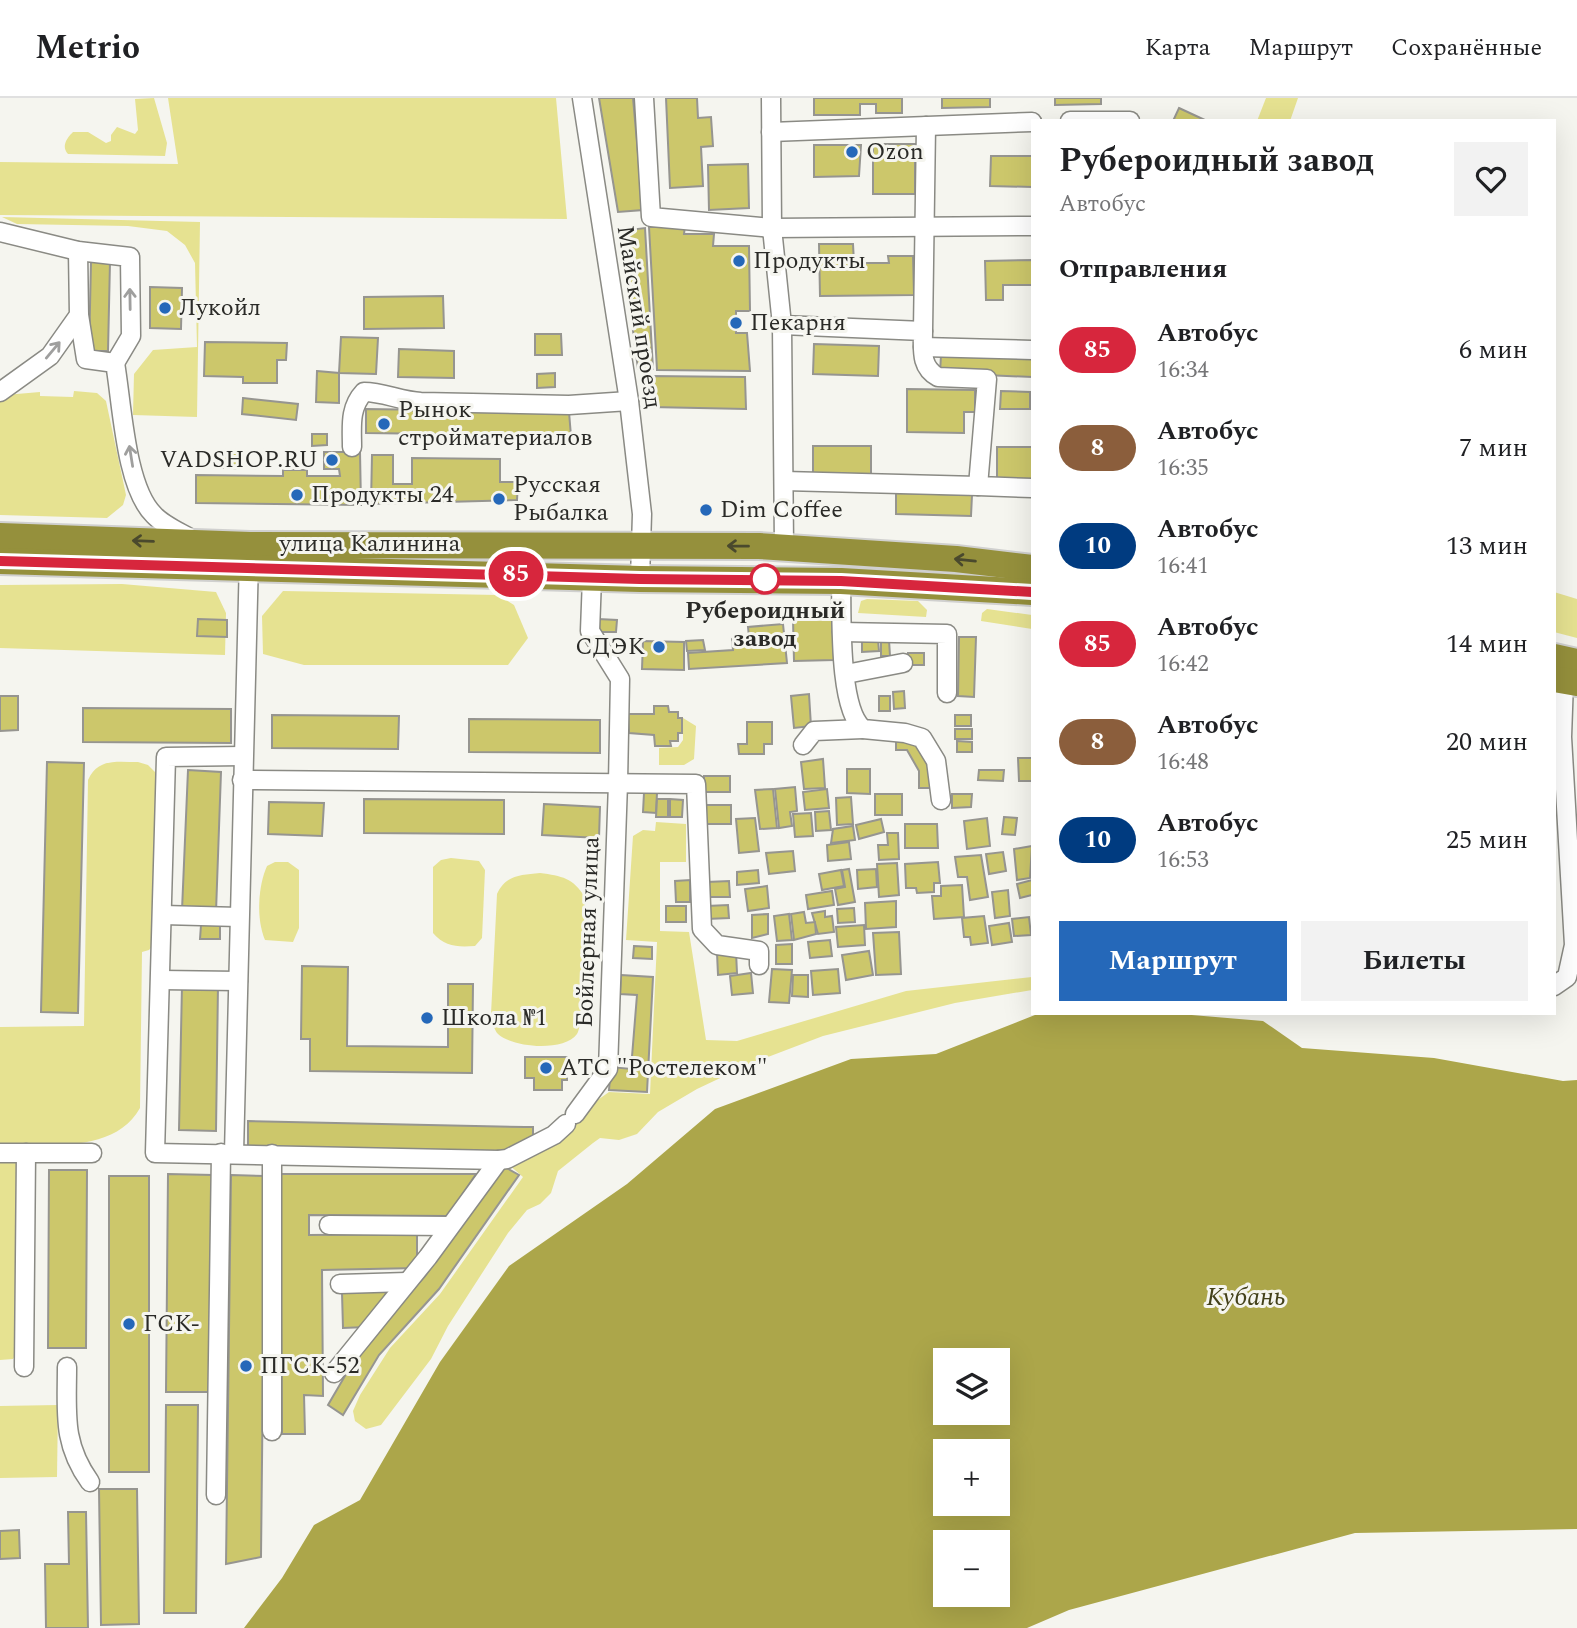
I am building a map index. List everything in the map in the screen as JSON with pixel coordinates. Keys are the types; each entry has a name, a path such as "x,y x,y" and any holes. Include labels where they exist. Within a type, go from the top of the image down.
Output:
{"highway":[{"name":"улица Калинина","path":"0,536 198,543 249,557 592,578 879,582 1031,592"},
{"name":"улица Калинина","path":"0,561 249,557 641,544 784,547 1031,568"},
{"path":"879,582 895,573 895,560 887,554"}],"street":[{"name":"Майский проезд","path":"582,98 629,401 642,514 640,579"},
{"path":"644,98 651,217 772,228 1031,226"},
{"path":"771,98 772,228 782,325 784,547"},
{"path":"771,132 1031,122"},
{"path":"926,126 923,339 925,364 938,377 987,379 978,486"},
{"path":"0,232 78,251 130,257 131,336 115,363 134,477 154,516 198,543"},
{"path":"78,251 79,315 86,359 115,363"},
{"path":"0,392 50,356 79,315"},
{"path":"782,325 1031,350"},
{"path":"352,447 352,414 356,401 364,393 377,392 404,401 421,402 569,405 629,401"},
{"path":"784,481 1031,488"},
{"path":"216,1494 227,1153 237,981 249,557"},
{"name":"Бойлерная улица","path":"499,1160 507,1159 554,1135 570,1119 608,1069 620,679 590,631 592,578"},
{"path":"841,581 842,632 852,718 863,729"},
{"path":"842,632 947,634 947,693"},
{"path":"846,674 903,663"},
{"path":"1556,985 1567,977 1572,960 1562,875 1565,672"},
{"path":"803,745 814,731 863,729 905,733 922,738 936,761 940,800"},
{"path":"243,756 166,757 155,1153 499,1160"},
{"path":"242,780 696,784 702,929 717,945 759,951 759,965"},
{"path":"163,915 239,917"},
{"path":"161,980 237,981"},
{"path":"0,1153 92,1153"},
{"path":"24,1367 26,1153"},
{"path":"272,1154 272,1431"},
{"path":"334,1373 499,1160"},
{"path":"329,1225 450,1226"},
{"path":"340,1284 407,1282"},
{"path":"67,1367 67,1438 75,1461 90,1482"}],"shaded area":[{"path":"154,98 167,143 165,156 68,154 66,151 66,142 73,132 88,132 106,143 111,141 111,135 117,127 135,134 138,130 135,99"},
{"path":"168,98 556,98 567,219 0,215 0,162 178,164"},
{"path":"1266,98 1298,98 1291,119 1258,119"},
{"path":"2,217 200,222 197,417 133,415 134,374 153,350 197,347 195,263 185,245 167,231 128,226 17,224"},
{"path":"74,391 97,393 106,401 126,495 123,505 107,518 0,515 0,400 5,395 40,392 40,396 73,397"},
{"path":"122,584 216,592 226,613 225,655 0,648 0,585"},
{"path":"283,591 498,595 514,605 528,638 508,665 304,665 263,654 262,616"},
{"path":"1556,593 1577,599 1577,638 1556,633"},
{"path":"861,601 918,601 927,610 926,617 858,613"},
{"path":"987,609 1031,615 1031,629 981,621 982,613"},
{"path":"683,718 696,726 694,759 684,765 659,765 659,748 678,747 683,740"},
{"path":"138,762 148,765 157,774 155,943 149,950 142,952 140,1108 129,1123 96,1140 77,1144 0,1145 0,1027 84,1026 88,780 102,765"},
{"path":"656,822 686,824 686,862 660,862 660,931 689,932 706,1040 737,1041 906,991 1031,977 1031,990 955,1003 823,1036 752,1063 697,1089 658,1112 637,1134 619,1140 600,1138 558,1171 551,1193 540,1204 527,1210 508,1233 448,1326 431,1359 381,1425 366,1429 355,1421 353,1411 360,1395 390,1348 440,1294 523,1177 508,1164 609,1092 650,1094 657,942 626,940 633,836 643,830 655,831"},
{"path":"451,858 479,861 485,870 482,938 475,946 452,945 433,933 433,867 441,860"},
{"path":"275,862 288,862 299,870 299,928 293,942 265,940 262,932 259,903 262,883 267,866"},
{"path":"540,873 566,879 585,897 581,1018 578,1031 570,1040 550,1046 526,1045 505,1039 494,1027 491,1014 497,894 509,880"},
{"path":"0,1160 18,1163 20,1347 13,1359 0,1360"},
{"path":"58,1405 57,1477 0,1478 0,1406"}],"water":[{"name":"Кубань","path":"1035,1015 1192,1015 1263,1021 1302,1048 1434,1058 1563,1081 1577,1080 1577,1529 1355,1533 1069,1610 1027,1628 244,1628 282,1578 314,1525 360,1500 440,1362 509,1266 627,1184 715,1109 851,1059 936,1054"}],"building":[{"path":"599,98 633,98 643,210 618,212"},
{"path":"666,98 697,98 698,118 711,117 713,146 701,147 703,186 670,188"},
{"path":"814,98 902,98 902,113 876,113 876,104 860,104 860,115 814,115"},
{"path":"942,98 990,98 990,107 942,108"},
{"path":"1055,98 1101,98 1101,104 1055,105"},
{"path":"1179,108 1203,119 1174,119"},
{"path":"873,144 915,144 915,194 873,194"},
{"path":"814,145 861,145 859,176 814,177"},
{"path":"991,156 1031,156 1031,187 990,186"},
{"path":"748,164 749,208 709,210 708,165"},
{"path":"685,226 684,234 714,234 713,246 749,246 750,311 736,311 736,333 747,333 750,371 657,370 649,227"},
{"path":"645,228 653,369 638,369 620,231"},
{"path":"819,244 853,244 854,263 889,263 888,256 913,256 914,295 820,296"},
{"path":"1031,260 1031,285 1003,285 1003,300 986,300 985,261"},
{"path":"91,262 110,262 108,351 89,351"},
{"name":"Лукойл","path":"150,287 182,288 181,329 150,328"},
{"path":"443,296 444,328 364,329 364,297"},
{"path":"535,334 561,334 562,355 535,355"},
{"path":"341,337 378,338 376,374 339,373"},
{"path":"205,342 287,343 286,360 277,360 277,383 243,383 243,377 204,376"},
{"path":"814,344 879,346 878,376 813,374"},
{"path":"399,349 454,351 454,378 398,377"},
{"path":"941,355 1031,359 1031,377 940,373"},
{"path":"317,371 339,373 339,403 316,402"},
{"path":"555,373 555,387 537,388 537,374"},
{"path":"650,376 745,377 746,409 651,407"},
{"path":"907,389 975,390 975,412 964,412 964,433 907,432"},
{"path":"1001,391 1030,392 1030,409 1000,409"},
{"path":"243,398 298,404 296,420 242,414"},
{"path":"366,409 569,412 571,436 366,433"},
{"path":"312,434 327,434 327,445 312,446"},
{"path":"813,446 871,446 871,479 813,479"},
{"path":"997,447 1031,447 1031,481 997,480"},
{"path":"214,452 239,453 239,469 214,467"},
{"path":"324,452 360,452 361,505 196,503 196,475 283,476 283,470 307,470 307,476 340,476 339,469 324,469"},
{"path":"372,455 393,455 393,484 412,484 412,458 500,459 500,482 518,482 517,500 371,504"},
{"path":"896,493 972,495 971,516 896,514"},
{"path":"832,617 834,660 794,661 793,619"},
{"path":"198,619 227,620 227,637 197,636"},
{"path":"598,619 617,620 616,632 598,632"},
{"path":"783,624 787,663 689,669 688,653 733,650 732,639 749,637 748,627"},
{"path":"959,637 976,637 974,697 958,696"},
{"path":"703,640 705,650 687,651 686,641"},
{"path":"862,640 878,640 879,651 862,652"},
{"path":"889,640 890,656 881,656 881,641"},
{"path":"643,641 684,642 684,670 642,669"},
{"path":"908,653 924,653 924,665 908,665"},
{"path":"904,691 905,708 894,709 893,692"},
{"path":"809,694 811,726 794,728 791,696"},
{"path":"0,696 18,696 18,730 0,731"},
{"path":"879,696 890,696 890,711 879,711"},
{"path":"654,706 668,706 669,712 678,712 678,718 682,718 682,733 678,733 678,741 670,741 671,746 655,746 654,735 629,733 628,714 654,714"},
{"path":"83,708 231,709 231,743 83,742"},
{"path":"272,715 399,716 398,749 272,748"},
{"path":"955,715 971,715 971,726 955,726"},
{"path":"469,719 600,720 600,753 469,752"},
{"path":"747,722 772,722 772,744 764,744 764,754 739,754 738,744 747,744"},
{"path":"955,729 972,729 972,739 955,739"},
{"path":"896,739 914,741 930,765 930,788 919,788 919,771 907,750 896,750"},
{"path":"957,741 972,742 972,752 957,752"},
{"path":"1018,758 1031,758 1031,781 1019,781"},
{"path":"823,759 825,788 804,789 801,762"},
{"path":"47,762 84,763 78,1013 41,1012"},
{"path":"847,769 870,769 870,794 847,793"},
{"path":"188,770 221,772 216,912 182,910"},
{"path":"979,770 1004,770 1003,781 978,780"},
{"path":"704,776 730,776 730,792 704,792"},
{"path":"795,787 797,811 790,812 792,826 779,828 775,789"},
{"path":"773,789 777,828 760,829 755,790"},
{"path":"827,789 829,808 805,810 803,792"},
{"path":"644,793 657,793 656,813 643,812"},
{"path":"875,794 902,794 902,815 875,815"},
{"path":"952,794 972,794 971,807 952,808"},
{"path":"851,797 853,824 837,825 836,798"},
{"path":"364,799 504,800 504,834 364,833"},
{"path":"657,799 668,799 668,817 656,817"},
{"path":"670,799 683,800 682,817 670,817"},
{"path":"269,802 324,803 322,836 268,834"},
{"path":"544,804 600,807 599,838 542,835"},
{"path":"705,805 731,805 731,824 705,824"},
{"path":"829,811 831,830 816,831 815,812"},
{"path":"811,813 813,836 795,837 793,814"},
{"path":"1004,817 1017,818 1015,835 1002,834"},
{"path":"755,818 759,851 739,853 736,819"},
{"path":"987,818 990,846 967,849 964,821"},
{"path":"881,819 884,832 859,839 856,825"},
{"path":"905,824 937,824 938,848 905,848"},
{"path":"853,826 855,840 831,843 833,829"},
{"path":"887,833 898,833 899,859 879,860 878,845 888,845"},
{"path":"849,842 851,859 828,861 827,845"},
{"path":"1031,846 1030,878 1017,880 1014,849"},
{"path":"793,851 795,871 769,874 766,853"},
{"path":"1003,852 1006,871 989,874 986,854"},
{"path":"981,855 988,897 970,900 967,877 958,877 955,857"},
{"path":"938,862 940,883 934,883 934,892 917,893 916,888 906,888 905,864"},
{"path":"897,863 899,895 879,897 877,864"},
{"path":"849,869 855,902 838,905 835,889 845,887 842,870"},
{"path":"876,869 877,887 858,889 857,870"},
{"path":"758,870 759,883 737,885 737,872"},
{"path":"841,870 844,886 822,890 819,874"},
{"path":"690,880 690,902 676,902 675,881"},
{"path":"1031,880 1031,895 1020,898 1017,884"},
{"path":"729,881 730,897 707,897 707,882"},
{"path":"962,885 964,917 934,919 932,896 941,896 941,886"},
{"path":"767,886 769,908 748,911 745,889"},
{"path":"1008,890 1010,916 995,918 992,892"},
{"path":"832,891 834,905 808,909 806,895"},
{"path":"896,901 896,927 866,929 865,903"},
{"path":"728,905 729,918 707,919 707,906"},
{"path":"666,906 686,906 686,922 666,922"},
{"path":"854,908 855,922 838,923 837,909"},
{"path":"825,911 825,917 832,916 834,932 818,934 812,913"},
{"path":"804,912 806,923 815,922 816,934 794,940 791,914"},
{"path":"768,914 768,934 752,938 752,915"},
{"path":"789,914 792,940 777,941 774,916"},
{"path":"984,916 988,943 971,945 970,937 964,937 962,918"},
{"path":"1029,917 1031,935 1014,936 1012,919"},
{"path":"1009,923 1012,942 992,945 989,926"},
{"path":"220,924 220,939 200,939 201,925"},
{"path":"864,925 865,945 838,947 836,927"},
{"path":"899,932 901,974 876,975 873,933"},
{"path":"830,940 832,956 810,958 808,942"},
{"path":"792,944 792,964 776,964 776,945"},
{"path":"634,946 652,947 652,959 633,958"},
{"path":"869,951 873,975 846,980 842,955"},
{"path":"736,952 737,973 718,975 717,953"},
{"path":"302,966 348,967 347,1046 448,1047 448,984 473,984 472,1073 310,1071 310,1039 301,1039"},
{"path":"772,969 792,970 789,1003 769,1002"},
{"path":"838,969 840,993 813,995 811,971"},
{"path":"751,973 753,993 732,995 730,976"},
{"path":"621,975 653,977 647,1092 609,1090 611,1067 631,1069 637,995 620,994"},
{"path":"793,975 808,975 808,997 792,996"},
{"path":"182,985 218,985 216,1131 179,1130"},
{"name":"АТС \"Ростелеком\"","path":"525,1057 567,1057 567,1080 562,1080 562,1090 534,1090 534,1078 525,1078"},
{"path":"248,1121 533,1127 533,1136 505,1152 248,1146"},
{"path":"503,1166 519,1175 439,1289 379,1355 343,1415 328,1405 349,1369 380,1326 425,1276"},
{"path":"49,1170 87,1170 86,1348 48,1348"},
{"name":"ПГСК-52","path":"168,1174 213,1175 211,1392 166,1392"},
{"path":"280,1174 476,1174 448,1216 309,1215 309,1235 417,1234 417,1268 322,1270 323,1396 304,1395 305,1434 282,1434"},
{"name":"ПГСК-52","path":"231,1175 265,1176 261,1557 226,1564"},
{"name":"ГСК-","path":"109,1176 149,1176 149,1472 109,1472"},
{"path":"386,1290 385,1303 366,1327 343,1328 342,1293"},
{"name":"ГСК-","path":"166,1405 198,1405 196,1613 164,1613"},
{"path":"99,1489 137,1489 139,1624 101,1625"},
{"path":"68,1512 86,1512 88,1628 46,1628 45,1564 69,1564"},
{"path":"19,1530 20,1558 0,1559 0,1531"}],"bus line":[{"name":"85","path":"0,561 592,578 841,581 930,584 1031,592"}],"place":[{"name":"Ozon","path":"852,152"},
{"name":"Продукты","path":"739,261"},
{"name":"Лукойл","path":"165,308"},
{"name":"Пекарня","path":"736,323"},
{"name":"Рынок стройматериалов","path":"384,424"},
{"name":"VADSHOP.RU","path":"332,460"},
{"name":"Продукты 24","path":"297,495"},
{"name":"Русская Рыбалка","path":"499,499"},
{"name":"Dim Coffee","path":"706,510"},
{"name":"Рубероидный завод","path":"765,579"},
{"name":"СДЭК","path":"659,647"},
{"name":"Школа №1","path":"427,1018"},
{"name":"АТС \"Ростелеком\"","path":"546,1068"},
{"name":"ГСК-","path":"129,1324"},
{"name":"ПГСК-52","path":"246,1366"}]}
